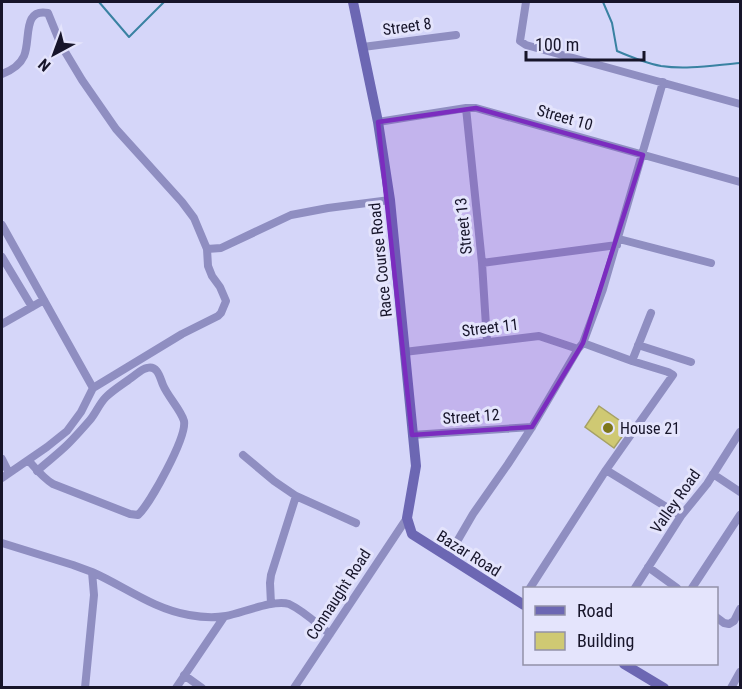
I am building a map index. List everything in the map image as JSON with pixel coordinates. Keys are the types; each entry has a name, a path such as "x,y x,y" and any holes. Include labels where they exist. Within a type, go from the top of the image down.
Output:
{"street":[{"name":"Race Course Road","path":"353,2 378,122 390,200 416,466 406,518"},
{"path":"526,2 520,41 526,45 741,104"},
{"path":"2,74 21,62 27,43 28,26 34,15 40,12 48,13 61,45 116,129 194,218 207,249 208,266 225,301 218,316 182,334 93,388 81,412 67,431 2,478"},
{"name":"Street 8","path":"363,47 456,35"},
{"path":"447,557 532,427 581,346 618,242 663,82"},
{"name":"Street 13","path":"466,108 482,263 487,342"},
{"name":"Street 10","path":"378,122 476,108 741,182"},
{"path":"207,249 221,248 291,215 390,200"},
{"path":"2,225 93,388"},
{"path":"482,263 618,242 711,263"},
{"path":"2,257 32,307"},
{"path":"2,324 44,300"},
{"path":"632,361 651,313"},
{"name":"Street 11","path":"404,352 538,336 581,346 673,375 606,470"},
{"path":"639,345 691,362"},
{"path":"29,460 37,471 53,484 130,514 138,515 156,490 175,453 183,429 184,421 160,375 154,368 144,369 114,390 67,445 37,471"},
{"name":"Street 12","path":"412,435 532,427"},
{"name":"Valley Road","path":"636,587 681,516 740,436"},
{"path":"243,455 296,496 356,523"},
{"path":"2,459 9,472"},
{"path":"532,587 606,470 681,516"},
{"path":"713,474 741,492"},
{"path":"271,604 271,575 296,496"},
{"path":"693,587 741,515"},
{"name":"Bazar Road","path":"406,518 412,534 523,602"},
{"name":"Connaught Road","path":"294,687 406,518"},
{"path":"2,543 92,572 113,581 146,601 187,615 224,617 271,604 287,604 330,634"},
{"path":"648,567 676,587"},
{"path":"86,687 94,595 92,572"},
{"path":"718,618 729,624 734,621 741,609"},
{"path":"176,687 224,617"},
{"path":"627,665 664,687"},
{"path":"731,687 741,672"},
{"path":"184,675 202,687"}],"highlighted area":[{"path":"476,108 643,155 583,343 532,427 412,435 378,122"}],"building":[{"name":"House 21","path":"599,406 629,427 614,448 585,427"}],"waterway":[{"path":"99,2 129,37 164,2"},
{"path":"603,2 612,23 617,51 649,63 681,68 740,63"}],"place":[{"name":"House 21","path":"608,428"}]}
